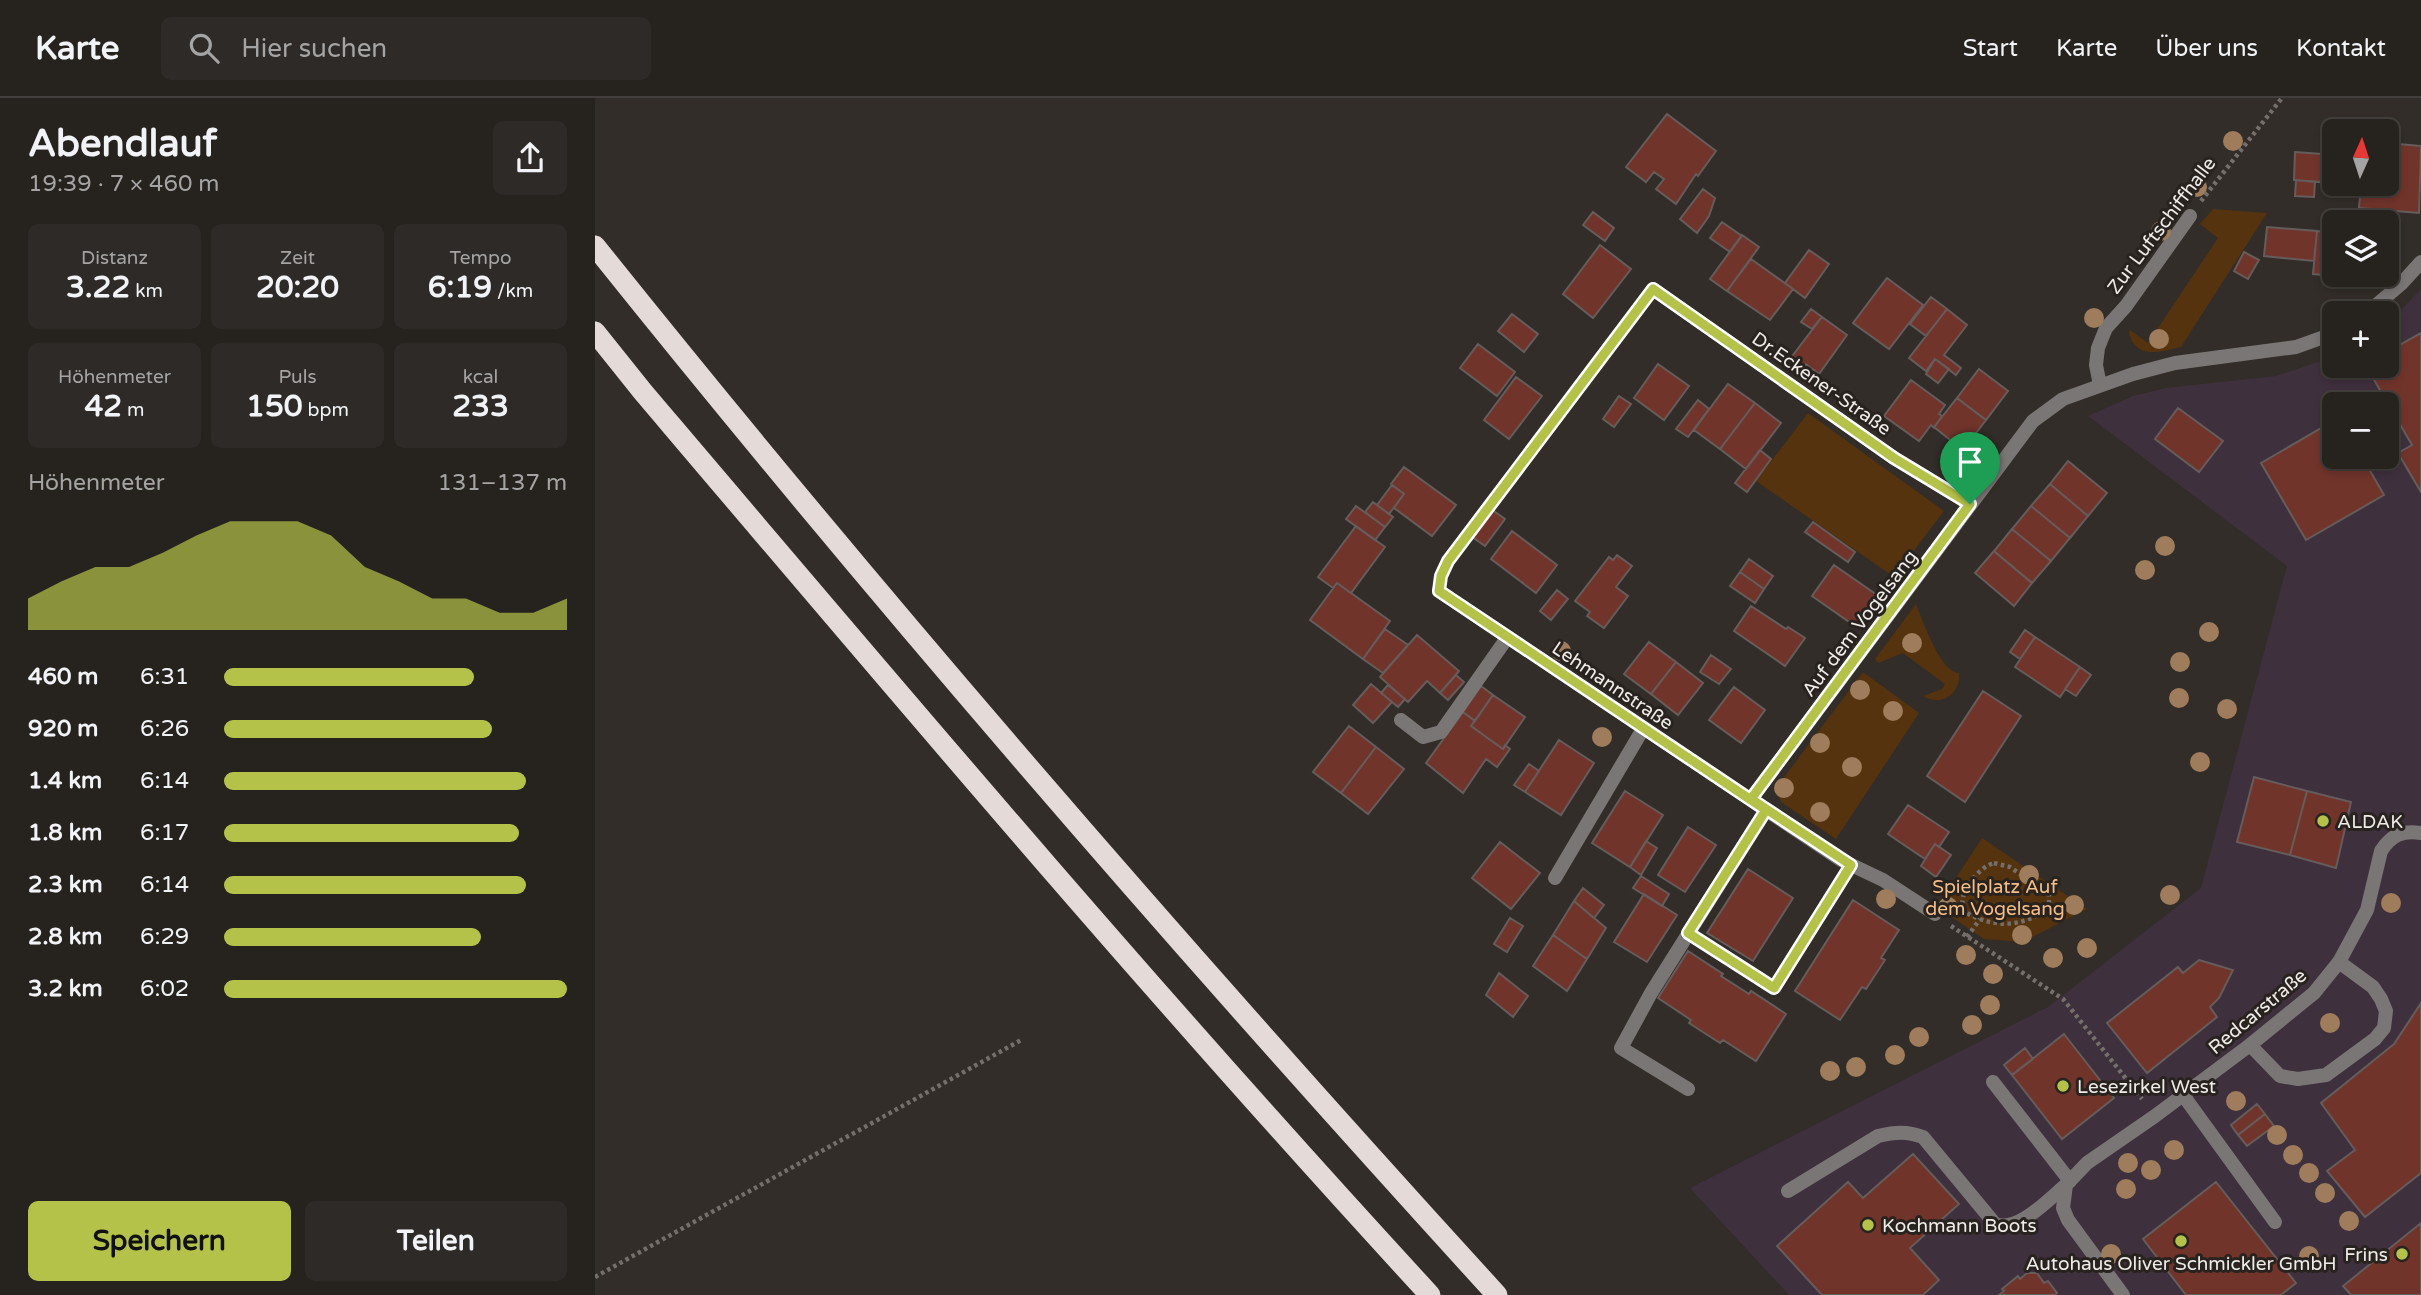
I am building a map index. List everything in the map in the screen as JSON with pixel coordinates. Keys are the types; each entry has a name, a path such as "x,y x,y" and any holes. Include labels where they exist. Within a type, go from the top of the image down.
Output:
{"highway":[{"path":"595,246 679,351 990,722 1326,1108 1497,1295"},
{"path":"595,332 958,764 1296,1150 1430,1295"}],"street":[{"name":"Zur Luftschiffhalle","path":"2099,385 2098,348 2106,328 2126,306 2190,216"},
{"path":"2381,301 2421,262"},
{"name":"Dr.Eckener-Straße","path":"1653,289 1894,458 1970,504"},
{"name":"Auf dem Vogelsang","path":"1751,799 2033,421 2063,399 2099,385 2175,363 2296,347 2322,338"},
{"name":"Lehmannstraße","path":"1439,591 1766,810 1851,865 1883,880 1935,914"},
{"path":"1401,720 1423,737 1441,732 1507,638"},
{"path":"1555,878 1643,729"},
{"path":"1688,1089 1621,1048 1651,993 1766,810"},
{"name":"Redcarstraße","path":"1788,1191 1878,1136 1895,1132 1912,1133 1923,1137 1995,1224 2010,1227 2068,1183 2087,1163 2250,1045 2313,993 2339,962 2367,909 2381,851 2386,843 2393,836 2402,833 2421,833"},
{"path":"2250,1045 2280,1076 2298,1079 2326,1075 2375,1039 2384,1028 2385,1011 2381,999 2373,987 2339,962"},
{"path":"1993,1082 2068,1183 2063,1208 2068,1220 2123,1295"},
{"path":"2183,1095 2275,1222"}],"path":[{"name":"Zur Luftschiffhalle","path":"2190,216 2282,98"},
{"path":"1439,591 1441,576 1448,561 1653,289"},
{"path":"1994,863 2010,867 2049,894 2049,907 2019,923 1994,924 1980,919 1965,911 1963,900 1968,884 1985,865 1994,863"},
{"path":"1688,933 1774,988 1851,865"},
{"path":"1935,914 2063,999 2155,1116"},
{"path":"1967,937 1980,919"},
{"path":"595,1277 1023,1039"}],"shaded area":[{"path":"2421,289 2421,1295 1789,1295 1690,1188 2048,1007 2201,888 2287,566 2088,416 2133,396 2166,388 2276,376 2321,361 2322,378 2399,378 2399,312"}],"green space":[{"path":"2213,209 2267,213 2181,347 2158,352 2143,351 2132,342 2130,330 2148,343 2218,238 2200,224"},
{"path":"1808,413 1944,511 1894,577 1756,481"},
{"path":"1916,604 1939,655 1945,664 1959,673 1957,687 1943,699 1923,696 1942,689 1945,684 1903,653 1878,663 1875,659"},
{"path":"1863,672 1919,713 1836,839 1781,802 1776,788"},
{"name":"Spielplatz Auf dem Vogelsang","path":"1982,838 2087,909 2023,942 1984,939 1937,907"}],"building":[{"path":"1667,114 1716,151 1698,176 1696,174 1676,204 1656,189 1664,179 1654,172 1646,182 1626,167"},
{"path":"2399,144 2421,146 2419,213 2359,208 2360,196 2399,196"},
{"path":"2295,152 2322,154 2322,182 2294,180"},
{"path":"2296,180 2315,182 2314,197 2295,196"},
{"path":"1703,189 1715,198 1709,216 1697,233 1680,219"},
{"path":"1593,212 1614,228 1605,241 1583,225"},
{"path":"1722,222 1742,236 1730,252 1710,238"},
{"path":"2267,227 2317,231 2314,261 2264,256"},
{"path":"2317,231 2322,232 2322,275 2313,274"},
{"path":"1742,235 1759,247 1727,291 1710,279"},
{"path":"1600,245 1631,269 1593,318 1563,294"},
{"path":"1809,250 1829,264 1805,298 1785,283"},
{"path":"2244,252 2259,260 2248,279 2234,271"},
{"path":"1751,259 1793,289 1770,320 1727,291"},
{"path":"1887,278 1923,305 1889,349 1853,323"},
{"path":"1931,297 1947,309 1926,336 1910,324"},
{"path":"1811,309 1822,317 1812,329 1801,322"},
{"path":"1947,309 1967,325 1944,355 1961,368 1956,375 1935,359 1926,371 1909,358"},
{"path":"1512,314 1538,334 1524,352 1498,331"},
{"path":"1822,317 1847,335 1819,374 1806,364 1802,368 1790,359"},
{"path":"2421,333 2421,492 2399,455 2412,445 2399,423 2399,392 2381,392 2373,378 2399,378 2399,345"},
{"path":"1478,344 1515,372 1497,396 1460,368"},
{"path":"1935,359 1949,369 1938,383 1926,374"},
{"path":"1658,364 1689,386 1664,420 1634,398"},
{"path":"1979,369 2008,391 1986,420 1957,398"},
{"path":"1516,377 1542,396 1509,439 1484,420"},
{"path":"1911,380 1945,405 1934,428 1931,425 1919,441 1884,416"},
{"path":"1728,384 1755,403 1720,449 1694,430"},
{"path":"1619,396 1631,404 1614,427 1603,419"},
{"path":"1957,398 1986,420 1963,450 1934,427"},
{"path":"1698,400 1709,409 1688,437 1676,429"},
{"path":"1755,403 1781,423 1746,469 1720,449"},
{"path":"2178,408 2223,441 2199,472 2155,439"},
{"path":"2322,428 2322,469 2369,469 2384,495 2306,540 2261,463"},
{"path":"1760,450 1771,459 1747,492 1735,483"},
{"path":"2068,461 2107,493 2088,516 2050,484"},
{"path":"1404,467 1456,505 1432,536 1394,508 1404,494 1391,484"},
{"path":"2050,484 2088,516 2070,538 2031,506"},
{"path":"1392,485 1404,494 1389,514 1377,505"},
{"path":"1373,502 1393,517 1385,527 1365,512"},
{"path":"1356,506 1385,527 1375,540 1346,519"},
{"path":"2031,506 2070,538 2051,561 2012,529"},
{"path":"1491,509 1505,519 1485,546 1471,536"},
{"path":"1813,522 1855,552 1848,562 1805,532"},
{"path":"1356,526 1385,547 1351,593 1337,583 1333,588 1318,577"},
{"path":"2012,529 2051,561 2032,583 1994,551"},
{"path":"1512,531 1557,565 1536,593 1491,559"},
{"path":"1994,551 2032,583 2014,606 1975,573"},
{"path":"1617,555 1632,566 1616,587 1628,596 1604,628 1587,616 1590,612 1575,601 1609,557 1613,560"},
{"path":"1749,559 1773,576 1764,589 1740,572"},
{"path":"1834,565 1877,595 1855,626 1812,596"},
{"path":"1740,572 1764,589 1755,603 1730,586"},
{"path":"1337,583 1390,621 1363,659 1310,620"},
{"path":"1557,590 1568,599 1551,620 1540,611"},
{"path":"1751,606 1805,638 1785,666 1734,631"},
{"path":"1385,629 1408,645 1383,673 1363,659"},
{"path":"2025,630 2035,637 2020,659 2010,652"},
{"path":"1417,635 1459,671 1440,693 1427,681 1408,702 1380,677"},
{"path":"2035,637 2080,667 2060,697 2015,667"},
{"path":"1649,642 1676,662 1651,694 1624,674"},
{"path":"1711,655 1731,669 1719,684 1700,672"},
{"path":"1676,662 1703,683 1678,715 1651,694"},
{"path":"2080,667 2091,675 2076,696 2065,689"},
{"path":"1456,675 1464,682 1448,700 1440,693"},
{"path":"1371,684 1392,702 1373,723 1353,705"},
{"path":"1388,685 1405,699 1398,707 1381,693"},
{"path":"1481,686 1493,695 1475,721 1463,712"},
{"path":"1734,687 1765,710 1741,743 1709,720"},
{"path":"1983,691 2021,716 1965,802 1927,776"},
{"path":"1493,695 1525,717 1503,749 1471,726"},
{"path":"1463,712 1475,721 1471,726 1503,749 1505,745 1510,749 1497,767 1486,759 1463,793 1426,763"},
{"path":"1349,726 1376,747 1341,793 1313,772"},
{"path":"1559,740 1594,763 1561,815 1525,792"},
{"path":"1376,747 1404,769 1368,814 1341,793"},
{"path":"1529,764 1539,771 1525,792 1514,785"},
{"path":"2254,777 2307,791 2290,855 2237,842"},
{"path":"1625,791 1663,815 1630,867 1592,843"},
{"name":"ALDAK","path":"2307,791 2351,802 2336,868 2290,855"},
{"path":"1908,805 1949,832 1939,847 1935,844 1925,859 1888,834"},
{"path":"1688,827 1716,845 1685,892 1658,875"},
{"path":"1646,841 1657,848 1641,875 1630,867"},
{"path":"1500,842 1540,873 1511,909 1472,878"},
{"path":"1935,844 1951,855 1936,877 1921,866"},
{"path":"1748,869 1793,898 1753,961 1707,933"},
{"path":"1641,876 1669,894 1662,906 1633,888"},
{"path":"1583,888 1604,905 1594,918 1574,901"},
{"path":"1644,894 1677,915 1647,962 1614,942"},
{"path":"1853,900 1899,930 1881,958 1885,960 1866,989 1862,987 1840,1020 1795,991"},
{"path":"1574,901 1606,928 1587,959 1553,935"},
{"path":"1510,918 1523,926 1507,952 1494,944"},
{"path":"1553,935 1587,959 1567,991 1533,966"},
{"path":"1688,951 1749,994 1751,991 1786,1014 1756,1061 1723,1040 1720,1043 1658,998"},
{"path":"2199,960 2233,970 2219,998 2210,1007 2217,1017 2147,1073 2107,1023 2178,967 2183,973"},
{"path":"1499,973 1528,996 1513,1017 1486,995"},
{"path":"2421,1003 2421,1173 2365,1217 2327,1171 2355,1150 2321,1103 2394,1044"},
{"name":"Lesezirkel West","path":"2064,1034 2114,1098 2062,1139 2012,1075"},
{"path":"2025,1048 2033,1059 2012,1075 2004,1065"},
{"path":"2257,1104 2265,1114 2238,1135 2231,1125"},
{"path":"2265,1114 2274,1126 2247,1146 2238,1135"},
{"name":"Kochmann Boots","path":"1913,1154 1959,1204 1910,1248 1939,1280 1923,1295 1822,1295 1777,1246 1848,1182 1863,1198"},
{"path":"2216,1182 2296,1283 2281,1295 2186,1295 2143,1239"},
{"name":"Frins","path":"2421,1223 2421,1295 2351,1295 2343,1286"},
{"path":"2027,1273 2037,1273 2044,1283 2048,1281 2057,1293 1999,1295 2004,1291 2002,1289 2018,1276 2020,1279"}],"place":[{"name":"ALDAK","path":"2323,821"},
{"name":"Lesezirkel West","path":"2063,1086"},
{"name":"Kochmann Boots","path":"1868,1225"},
{"name":"Autohaus Oliver Schmickler GmbH","path":"2181,1241"},
{"name":"Frins","path":"2402,1254"}],"route":[{"path":"1653,289 1894,458 1970,504 1751,799 1851,865 1774,988 1688,933 1766,810 1439,591 1441,576 1448,561 1653,289"}]}
